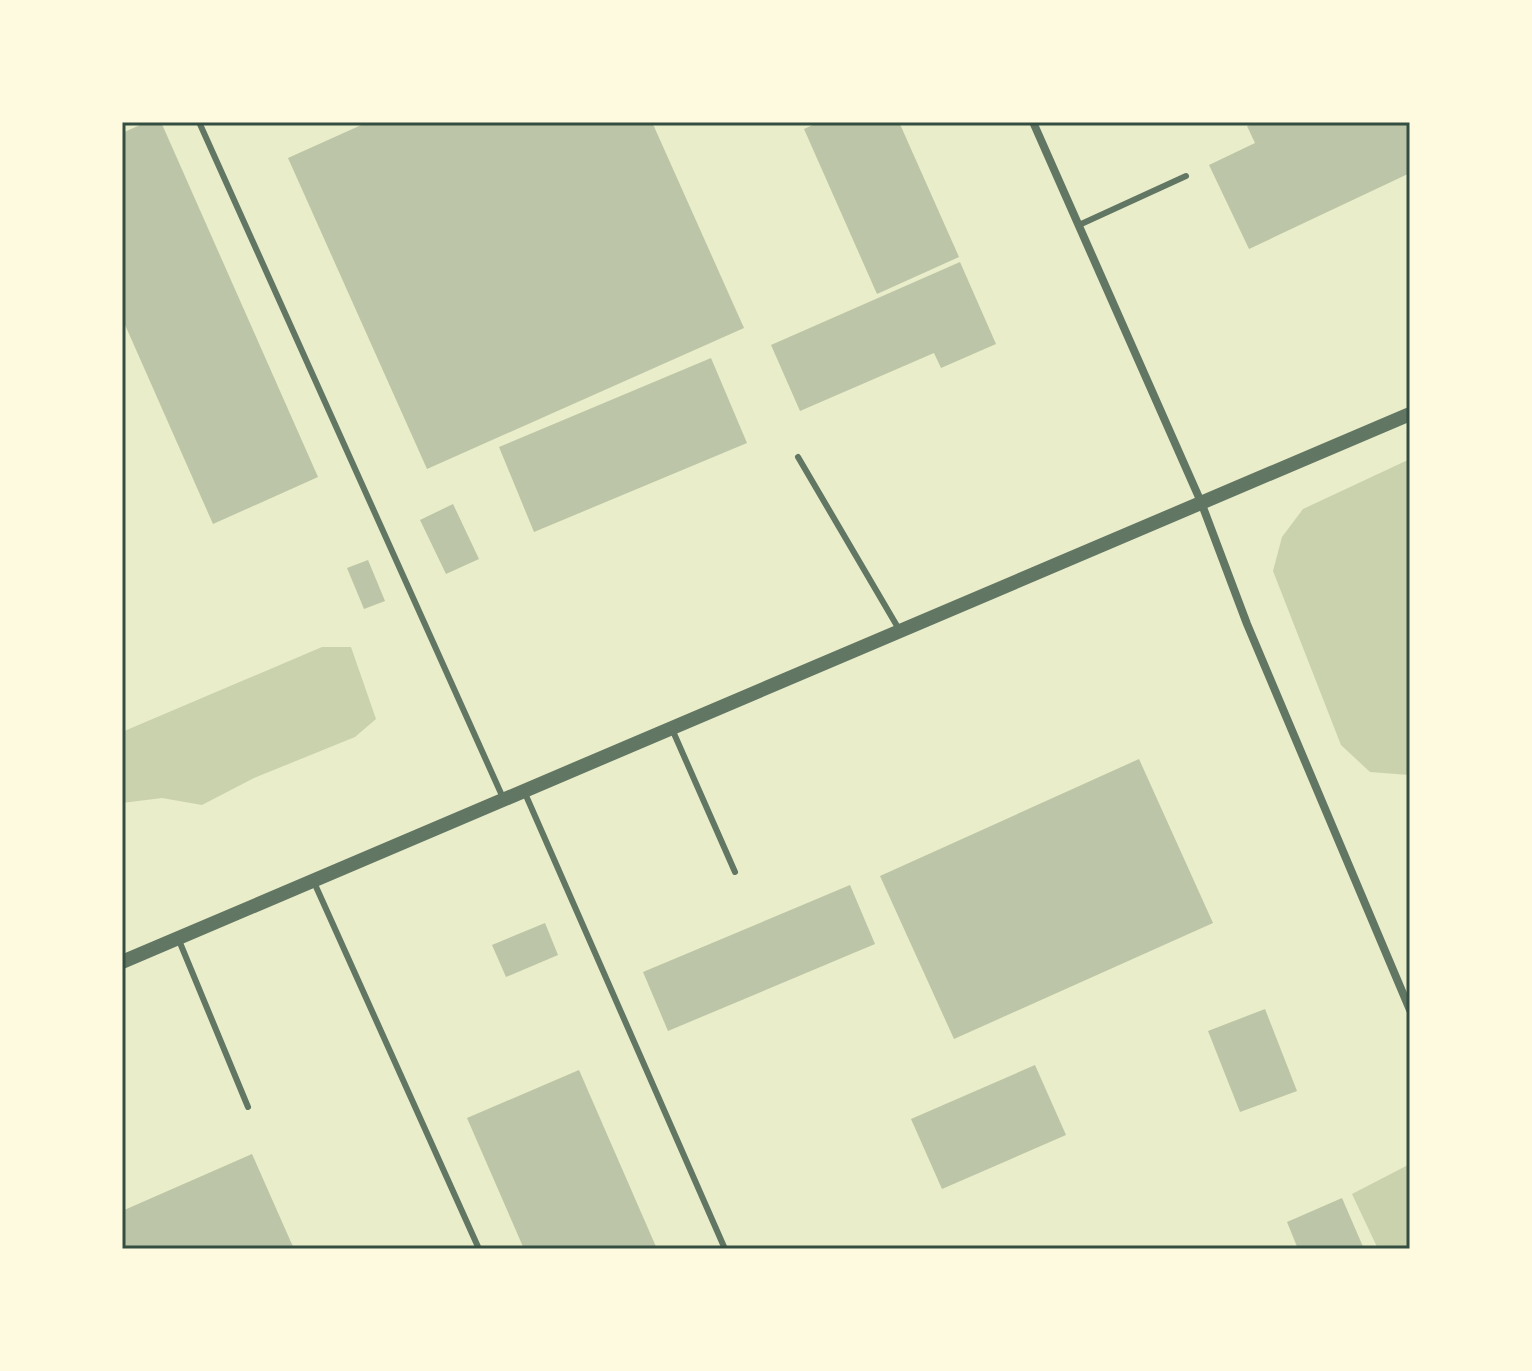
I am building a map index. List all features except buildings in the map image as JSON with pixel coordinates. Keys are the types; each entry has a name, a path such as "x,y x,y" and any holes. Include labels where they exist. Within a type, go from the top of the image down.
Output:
{"street":[{"path":"1033,122 1201,502 1247,624 1410,1010"},
{"path":"122,962 1410,414"}],"lane":[{"path":"199,122 504,800"},
{"path":"1079,225 1186,176"},
{"path":"798,457 900,631"},
{"path":"672,728 735,872"},
{"path":"524,791 725,1249"},
{"path":"313,880 479,1249"},
{"path":"178,938 248,1107"}],"green space":[{"path":"1410,459 1409,775 1370,772 1341,745 1273,571 1282,537 1303,509"},
{"path":"322,647 351,647 376,719 355,737 254,778 202,805 162,798 122,803 122,732"},
{"path":"1410,1164 1410,1249 1378,1249 1352,1194"}]}
